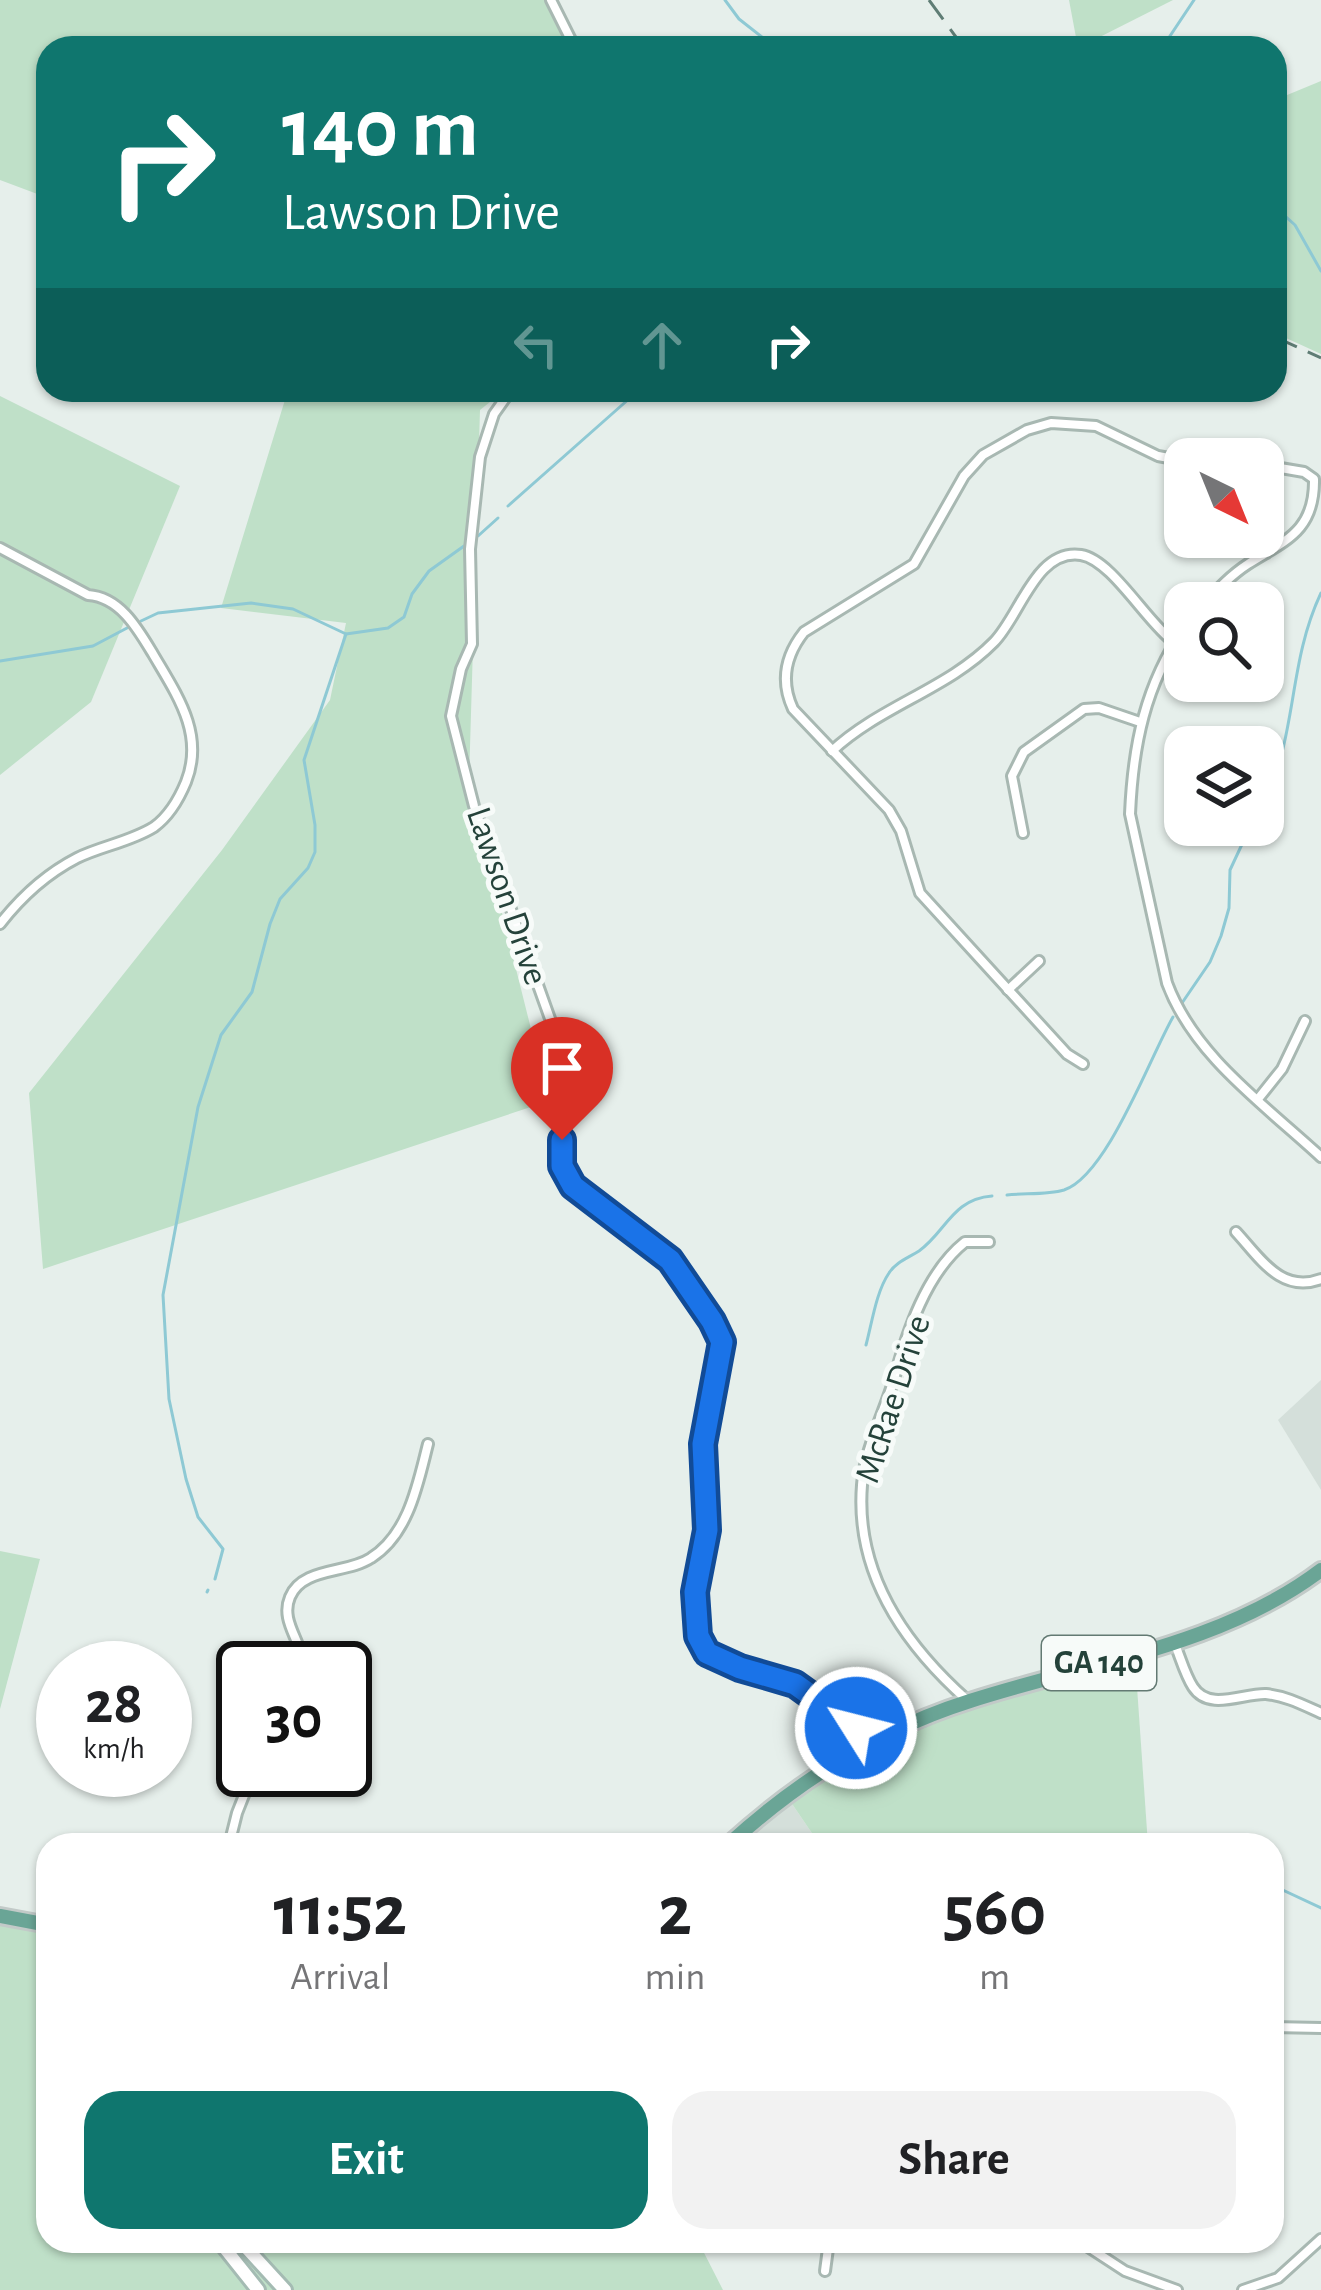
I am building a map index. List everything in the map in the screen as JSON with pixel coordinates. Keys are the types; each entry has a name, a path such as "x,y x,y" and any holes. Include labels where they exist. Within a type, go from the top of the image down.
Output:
{"main road":[{"name":"GA 140","path":"742,1833 801,1783 870,1742 968,1701 1239,1619 1321,1570"},
{"path":"0,1916 36,1923"}],"street":[{"path":"551,0 569,36"},
{"name":"Lawson Drive","path":"502,402 480,457 470,549 472,644 461,669 452,716 474,806 573,1083 562,1166 581,1195 670,1260 722,1342 703,1444 707,1530 695,1592 698,1636 707,1653 795,1684 870,1742"},
{"path":"1083,1064 1067,1054 920,893 901,831 889,810 793,709 785,693 785,670 791,648 803,632 914,564 964,476 983,455 1027,430 1075,423 1118,434 1164,457"},
{"path":"1284,469 1314,479 1308,508 1292,539 1284,543"},
{"path":"0,548 88,595 100,596 130,618 179,701 194,745 182,792 156,825 80,856 51,874 18,901 0,924"},
{"path":"832,751 868,721 966,665 995,641 1037,576 1062,556 1078,554 1105,567 1164,634"},
{"path":"1227,582 1257,558"},
{"path":"1164,663 1134,746 1130,814 1167,983 1191,1031 1321,1157"},
{"path":"1023,833 1012,776 1024,752 1084,709 1099,708 1140,722"},
{"path":"1008,990 1039,961"},
{"path":"1258,1099 1282,1069 1305,1021"},
{"path":"1236,1232 1284,1280 1307,1284 1321,1279"},
{"name":"McRae Drive","path":"968,1701 945,1681 891,1614 863,1547 862,1482 905,1338 941,1267 965,1242 988,1242"},
{"path":"296,1641 287,1620 292,1592 309,1577 349,1568 380,1551 412,1505 428,1444"},
{"path":"1173,1641 1193,1688 1203,1697 1216,1701 1267,1694 1321,1713"},
{"path":"233,1833 245,1797"},
{"path":"1284,2027 1321,2028"},
{"path":"1243,2290 1278,2278 1321,2239"},
{"path":"228,2253 258,2290"},
{"path":"251,2253 284,2290"},
{"path":"825,2271 827,2253"},
{"path":"1097,2253 1125,2271 1177,2290"}],"shaded area":[{"path":"1321,1380 1321,1490 1278,1420"},
{"path":"786,1795 812,1833 740,1833"}],"green space":[{"path":"0,0 546,0 566,36 36,36 36,194 0,180"},
{"path":"1069,0 1173,0 1102,36 1076,36"},
{"path":"1321,81 1321,354 1287,338 1287,95"},
{"path":"0,396 180,486 91,702 0,775"},
{"path":"284,402 490,402 480,410 469,781 549,1101 43,1269 29,1093 222,850 330,700 346,623 221,608"},
{"path":"0,1551 40,1559 0,1709"},
{"path":"1135,1658 1147,1833 812,1833 786,1795 831,1756 876,1734"},
{"path":"0,1923 36,1928 36,2253 704,2253 723,2290 0,2290"}],"waterway":[{"path":"725,0 761,36"},
{"path":"1170,36 1194,0"},
{"path":"1287,218 1321,271"},
{"path":"508,506 625,402"},
{"path":"478,536 498,518"},
{"path":"141,621 158,613 251,603 293,609 346,634 388,628 404,617 412,594 429,571 464,546"},
{"path":"1284,742 1303,647 1321,593"},
{"path":"0,661 93,646 127,628"},
{"path":"215,1579 223,1549 198,1517 186,1479 169,1399 163,1295 198,1107 221,1035 252,992 280,899 308,868 315,852 304,760 346,634"},
{"path":"1182,1003 1221,936 1229,908 1230,870 1241,846"},
{"path":"1007,1195 1064,1190 1096,1163 1173,1017"},
{"path":"866,1345 878,1298 892,1269 928,1243 958,1210 992,1196"},
{"path":"1284,1891 1321,1908"}],"railway":[{"path":"929,0 955,36"},
{"path":"1287,342 1321,358"}],"route":[{"path":"562,1140 562,1166 573,1186 670,1260 722,1342 703,1444 707,1530 695,1592 698,1636 707,1653 795,1684 856,1728"}]}
